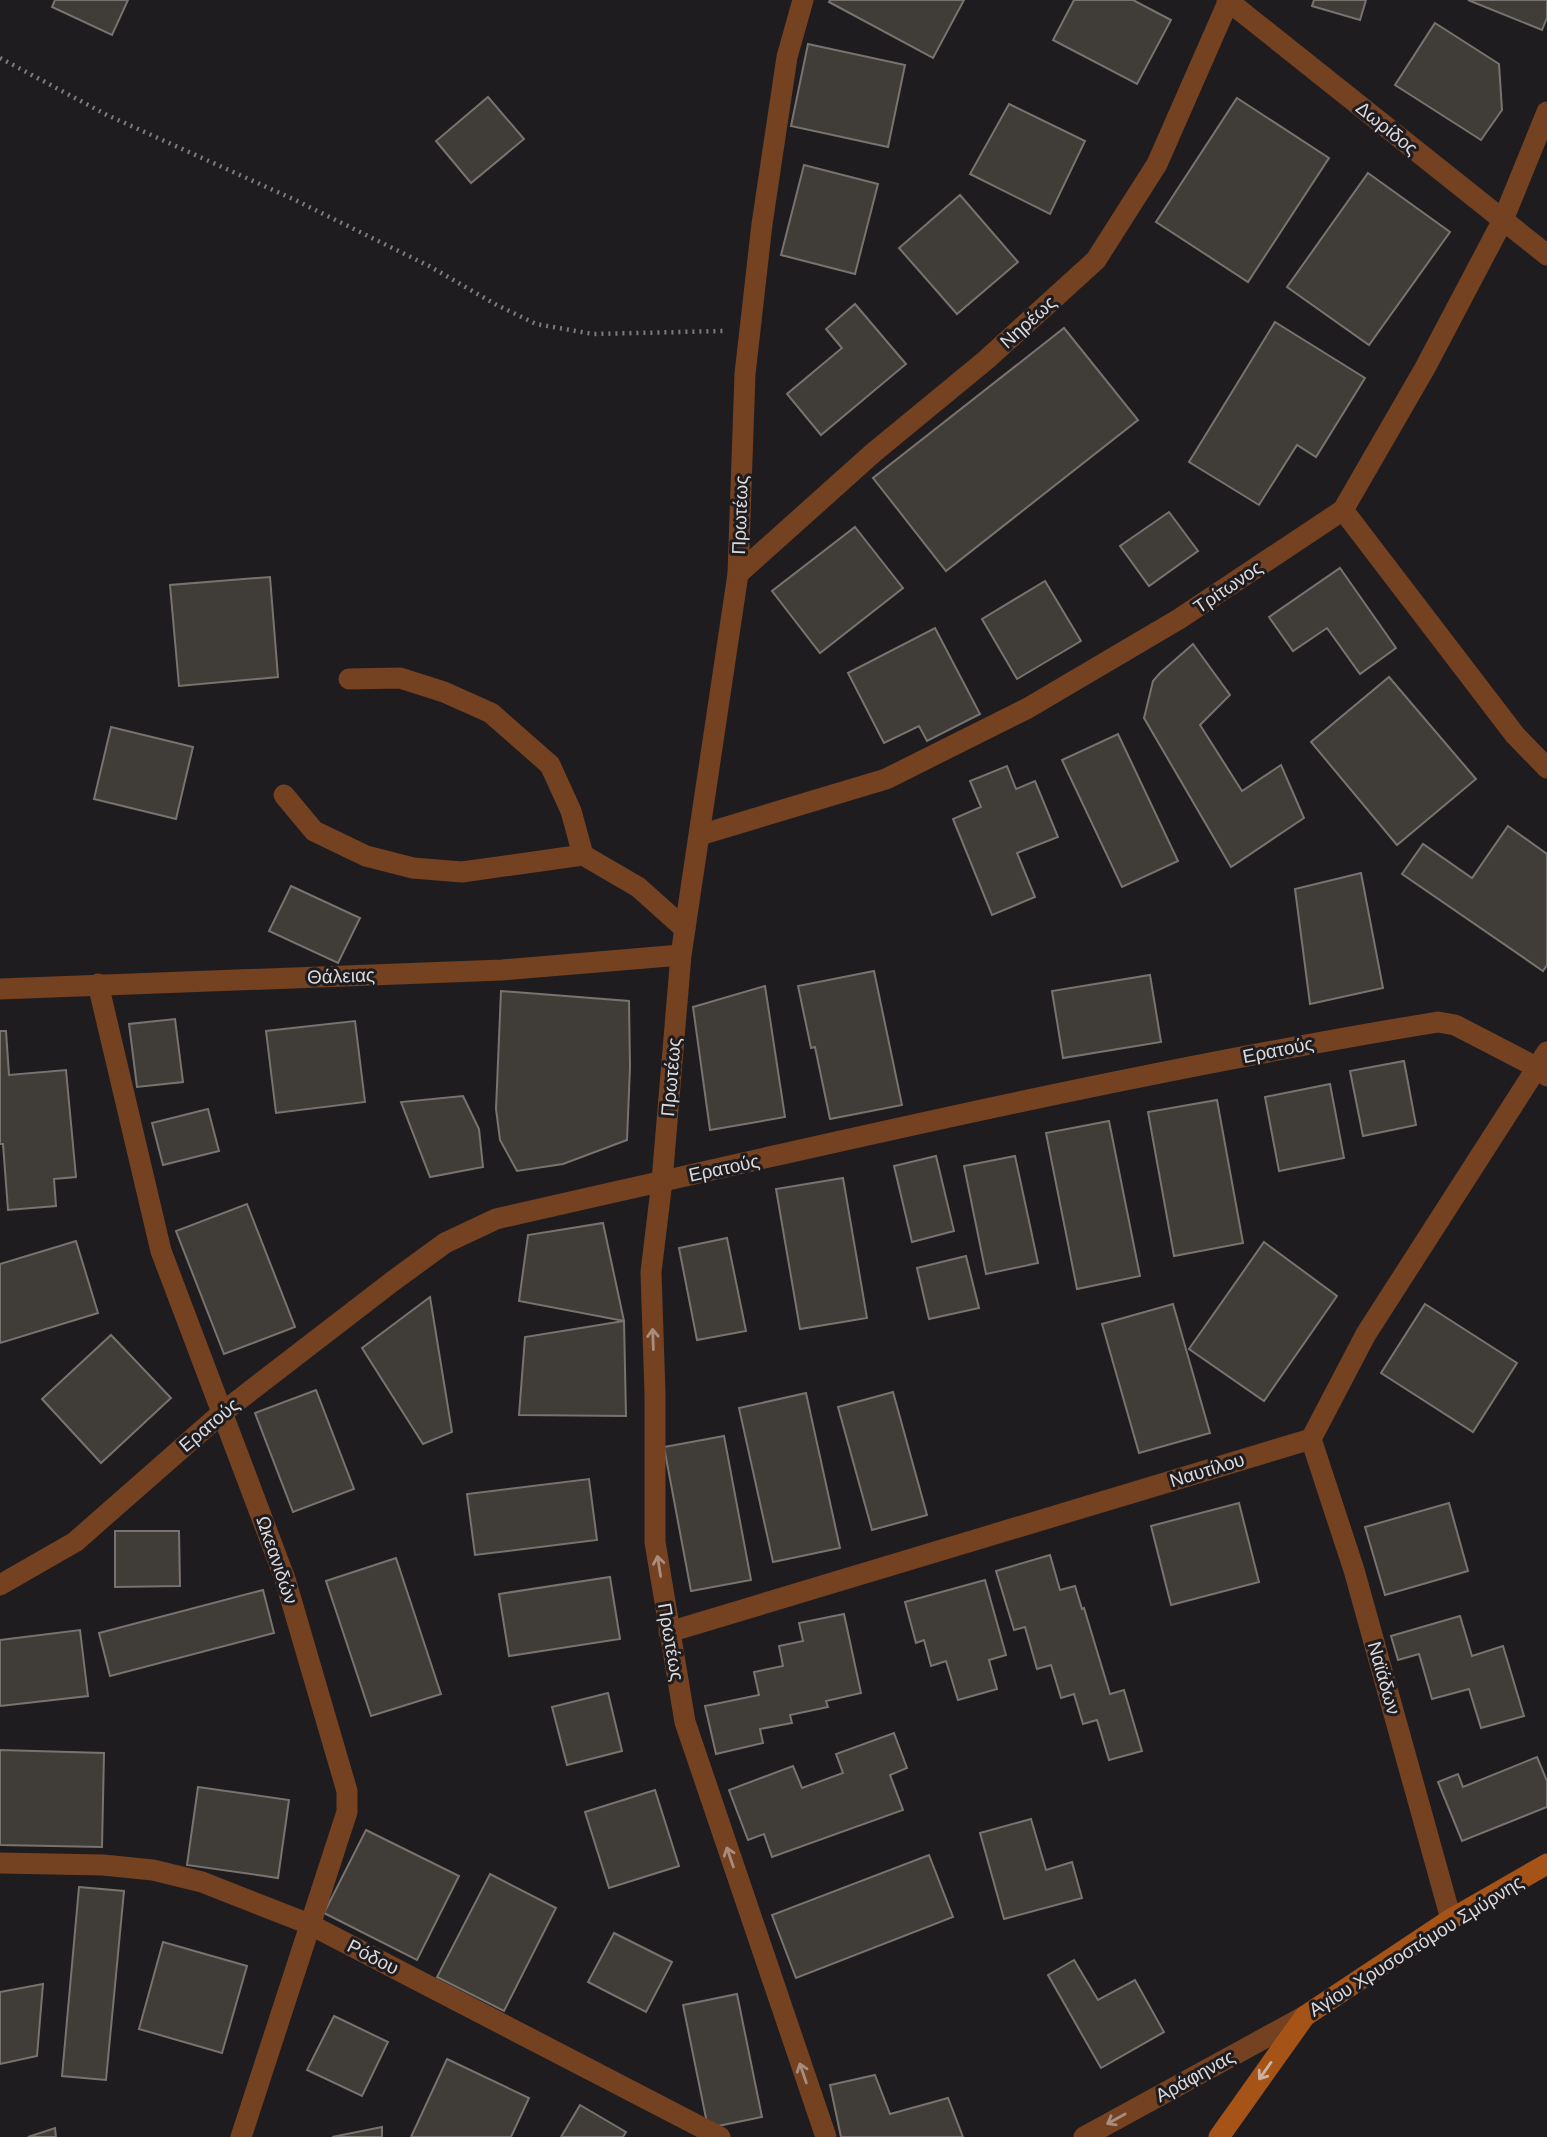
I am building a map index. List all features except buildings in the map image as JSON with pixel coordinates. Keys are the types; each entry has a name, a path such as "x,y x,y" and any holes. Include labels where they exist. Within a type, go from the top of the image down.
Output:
{"main road":[{"name":"Αγίου Χρυσοστόμου Σμύρνης","path":"1219,2137 1305,2016 1451,1919 1547,1864"}],"street":[{"name":"Πρωτέως","path":"803,0 787,57 762,224 745,374 738,574 681,955 662,1181 651,1272 655,1394 655,1542 685,1722 826,2137"},
{"name":"Δωρίδος","path":"1228,0 1547,256"},
{"name":"Νηρέως","path":"738,574 873,453 986,360 1096,260 1157,164 1228,0"},
{"name":"Τρίτωνος","path":"700,835 886,779 1028,708 1179,619 1343,510 1425,368 1503,220 1547,112"},
{"path":"1343,510 1515,735 1547,768"},
{"path":"349,679 400,678 444,692 491,713 550,765 571,811 583,855"},
{"path":"284,795 314,831 366,856 414,867 462,872 583,855 638,887 685,929"},
{"name":"Θάλειας","path":"0,989 502,970 681,955"},
{"name":"Ωκεανιδών","path":"98,984 162,1251 285,1579 347,1791 347,1812 241,2137"},
{"name":"Ερατούς","path":"0,1585 75,1542 223,1412 445,1243 496,1219 1091,1088 1292,1047 1438,1022 1455,1025 1544,1065"},
{"path":"1311,1439 1366,1334 1544,1065"},
{"name":"Ναυτίλου","path":"669,1632 1311,1439"},
{"name":"Ναϊάδων","path":"1311,1439 1357,1583 1451,1919"},
{"name":"Ρόδου","path":"0,1863 103,1865 153,1870 202,1882 309,1924 720,2137"},
{"name":"Αράφηνας","path":"1084,2137 1305,2016"}],"path":[{"path":"0,58 107,115 293,199 429,266 536,324 593,334 750,331"}]}
